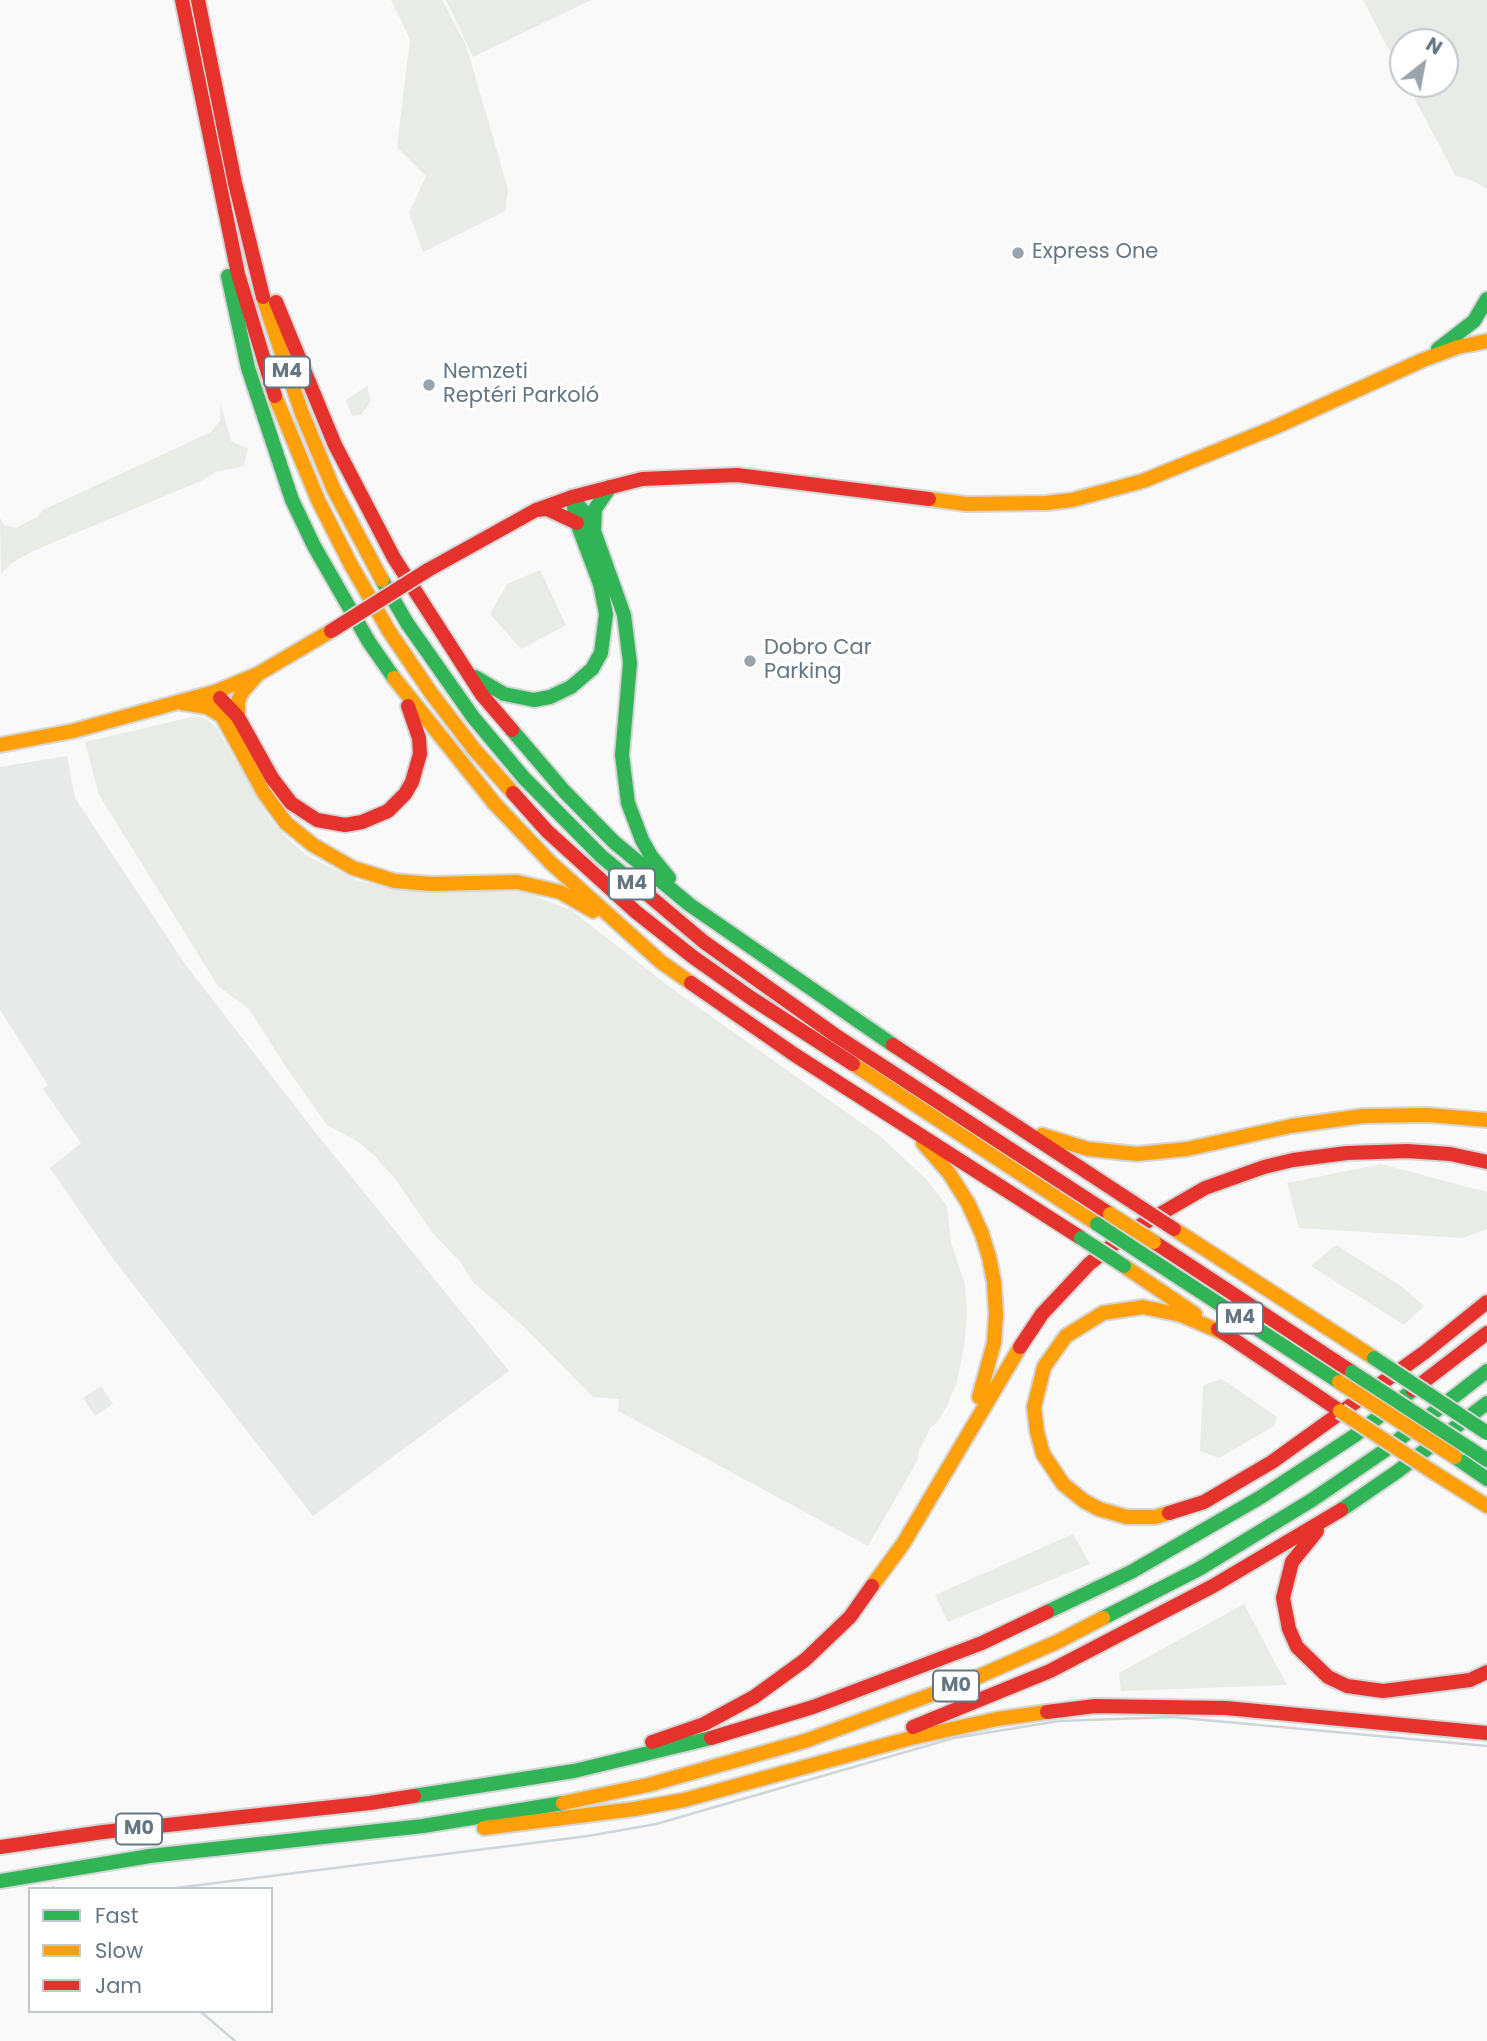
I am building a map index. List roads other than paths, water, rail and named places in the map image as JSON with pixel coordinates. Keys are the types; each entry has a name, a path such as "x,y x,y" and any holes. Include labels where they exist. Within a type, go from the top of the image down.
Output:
{"main road":[{"name":"M4","path":"182,0 238,274 261,354 285,421 318,500 389,631 431,693 474,749 547,831 590,873 693,957 751,998 1487,1479"},
{"name":"M4","path":"198,0 235,183 264,300 304,421 365,552 407,623 451,688 498,748 554,811 600,856 704,942 835,1035 1487,1460"},
{"path":"218,180 215,208 248,368 292,500 333,580 369,642 401,688 495,804 551,863 661,962 727,1009 902,1125 1124,1266 1487,1506"},
{"path":"235,183 250,209 274,296 335,445 394,558 461,664 508,727 564,791 614,842 690,905 823,998 1487,1433"},
{"path":"1423,359 1474,321 1486,305"},
{"path":"0,745 73,732 182,703 258,674 428,570 536,510 572,497 642,479 737,475 966,504 1072,500 1143,481 1273,428 1423,359 1487,341"},
{"path":"594,531 595,509 610,487"},
{"path":"461,664 491,688 519,698 534,700 550,697 571,687 592,669 601,653 606,614 600,584 577,523 572,497"},
{"path":"572,497 594,531 618,593 627,635 629,690 622,755 628,803 634,823 651,856 690,905"},
{"path":"536,510 547,509 577,523"},
{"path":"238,717 238,701 242,692 258,674"},
{"path":"215,692 238,717 272,778 291,803 317,820 345,825 362,822 388,811 408,788 417,769 419,738 401,688"},
{"path":"215,692 222,716 264,793 286,823 313,845 353,868 396,881 431,884 517,881 559,892 623,929"},
{"path":"182,703 207,707 222,716"},
{"path":"980,1102 1051,1139 1088,1149 1118,1153 1187,1149 1291,1126 1363,1116 1428,1115 1487,1120"},
{"path":"902,1125 918,1138 949,1173 968,1203 982,1234 994,1282 994,1343 988,1371 961,1443"},
{"path":"574,1771 704,1724 754,1697 805,1660 850,1617 876,1585 936,1491 1010,1360 1042,1314 1073,1280 1129,1232 1205,1188 1264,1167 1333,1154 1407,1151 1450,1154 1487,1162"},
{"path":"1228,1335 1181,1315 1143,1307 1103,1313 1066,1336 1044,1367 1034,1407 1043,1454 1063,1484 1099,1509 1127,1517 1155,1517 1205,1502 1293,1448 1425,1352 1487,1302"},
{"name":"M0","path":"0,1847 103,1832 370,1803 574,1771 712,1738 813,1707 982,1643 1131,1572 1261,1497 1354,1436 1487,1333"},
{"name":"M0","path":"0,1881 150,1856 387,1830 533,1809 648,1785 805,1741 966,1682 1098,1622 1230,1550 1312,1500 1384,1451 1487,1371"},
{"path":"821,1761 946,1715 1050,1671 1150,1621 1331,1517 1398,1471 1487,1403"},
{"path":"1331,1517 1306,1542 1292,1562 1284,1587 1284,1612 1289,1629 1297,1647 1307,1659 1328,1677 1364,1690 1427,1687 1470,1680 1487,1672"},
{"path":"387,1830 429,1833 634,1809 684,1800 821,1761 997,1718 1096,1706 1226,1708 1487,1733"}],"waterway":[{"path":"184,1887 588,1836 656,1824 954,1738 1059,1721 1172,1717 1487,1746"},
{"path":"202,2013 235,2041"}],"place":[{"name":"Express One","path":"1018,253"},
{"name":"Nemzeti Reptéri Parkoló","path":"429,385"},
{"name":"Dobro Car Parking","path":"750,661"}]}
